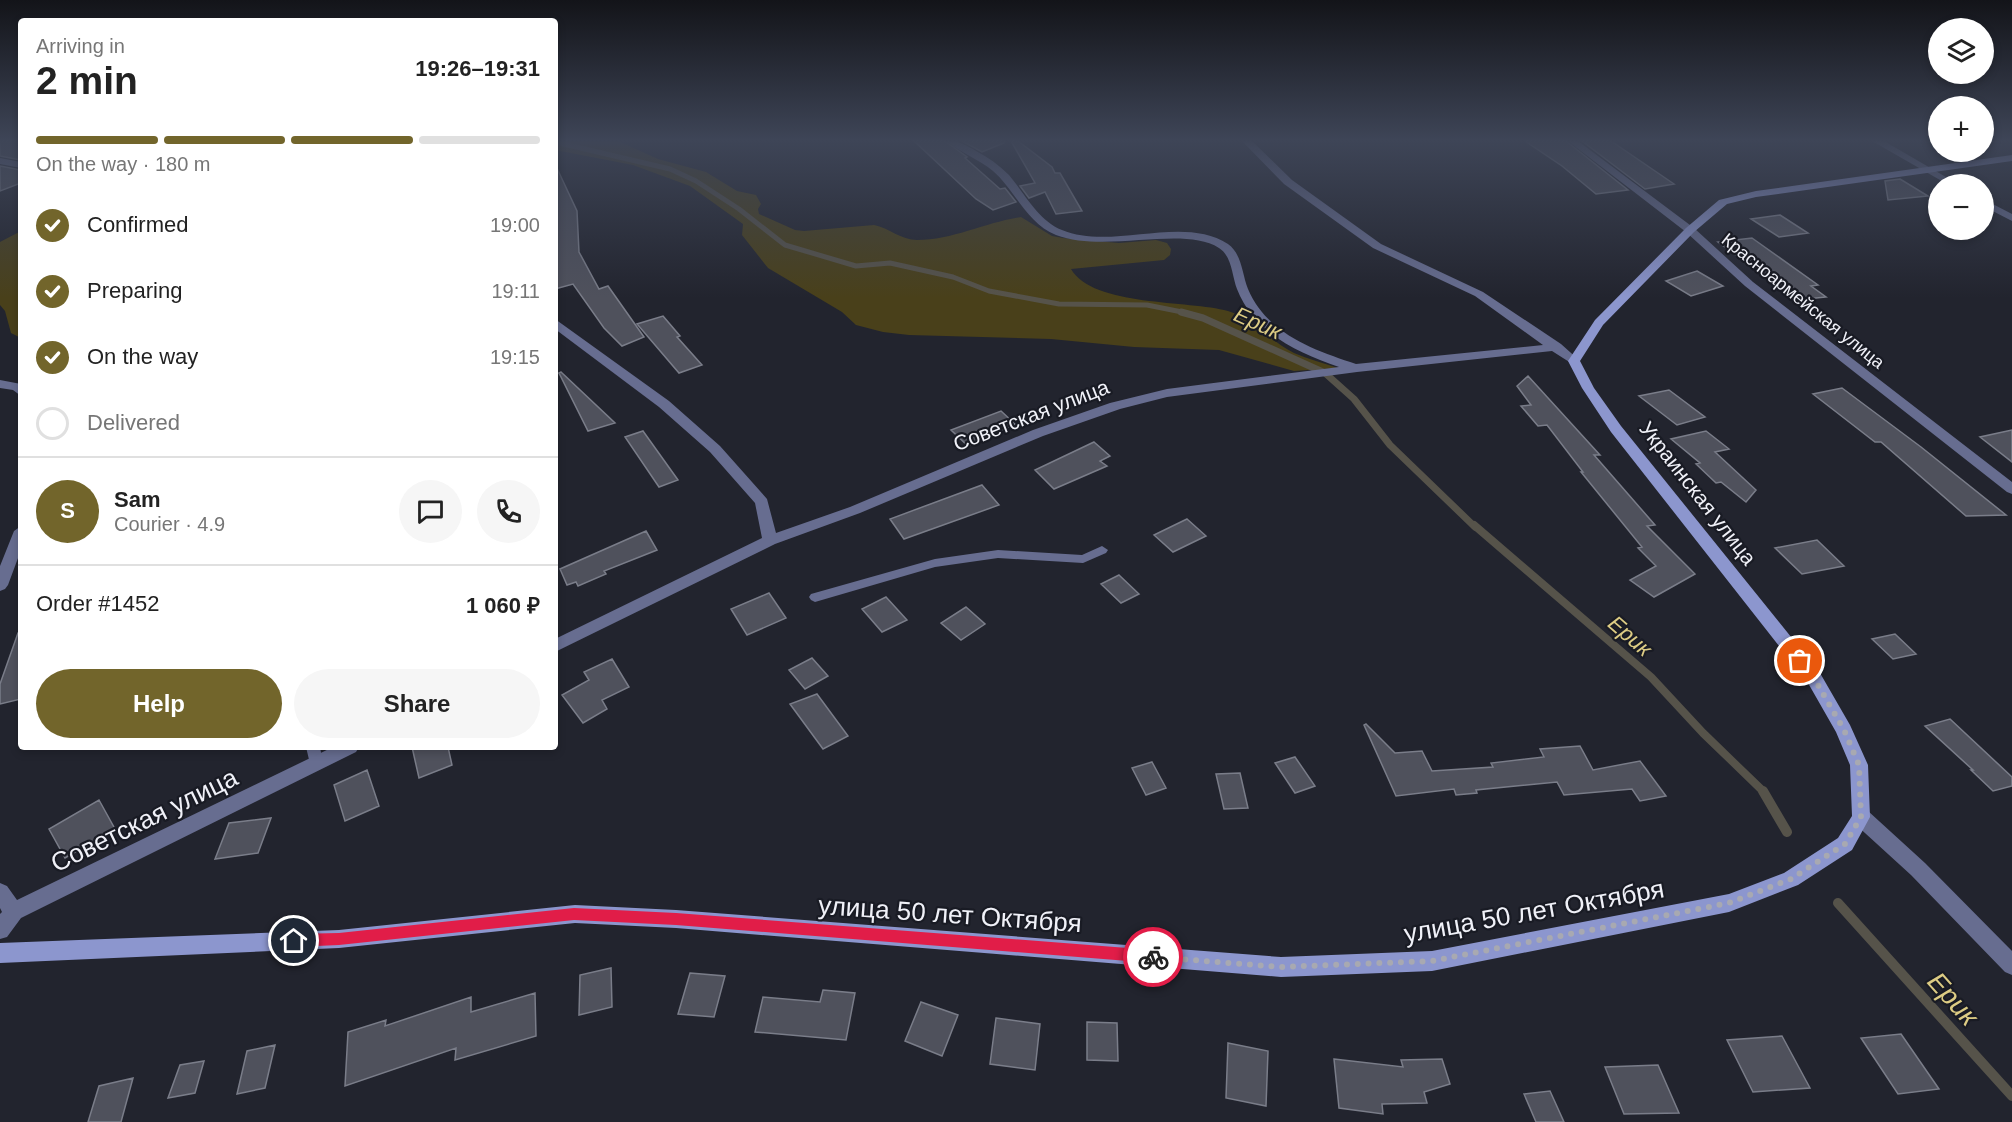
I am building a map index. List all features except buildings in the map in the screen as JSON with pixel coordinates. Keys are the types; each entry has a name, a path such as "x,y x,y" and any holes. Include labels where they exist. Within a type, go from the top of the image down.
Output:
{"street":[{"path":"1017,193 1036,218 1052,230 1069,236 1111,240 1178,237 1205,239 1224,246 1231,254 1244,293 1265,325 1302,350 1357,368"},
{"name":"Украинская улица","path":"1304,193 1377,246 1479,294 1574,361 1588,388 1616,429 1814,678 1844,730 1859,765 1861,817"},
{"name":"Красноармейская улица","path":"1641,193 1690,230 1749,284 2012,489"},
{"path":"1574,361 1599,323 1690,230 1723,202 1760,193"},
{"path":"1994,208 2012,218"},
{"path":"558,325 664,404 715,449 762,502 770,540"},
{"name":"Советская улица","path":"558,645 770,540 855,510 1038,433 1115,406 1167,393 1357,368 1557,347"},
{"path":"0,384 18,388"},
{"path":"0,585 18,539"},
{"name":"Советская улица","path":"0,930 14,912 314,755 336,750"},
{"path":"1861,817 1918,869 2012,965"},
{"name":"улица 50 лет Октября","path":"0,952 339,939 574,914 676,919 1281,967 1432,961 1729,903 1791,879 1845,844 1861,817"},
{"path":"0,892 14,912"}],"lane":[{"path":"814,597 935,563 998,554 1083,559 1102,550"}],"shaded area":[{"path":"700,193 756,195 761,204 758,209 759,214 795,230 804,231 874,225 917,240 944,237 1021,217 1052,236 1063,238 1119,243 1156,240 1167,243 1171,249 1170,255 1164,260 1071,269 1082,281 1099,290 1120,296 1228,311 1246,319 1294,353 1338,368 1294,371 1219,350 1134,347 1051,339 909,335 883,332 856,325 842,312 768,268 742,235 743,224"},
{"path":"18,233 18,336 11,333 5,311 0,305 0,242"}],"waterway":[{"name":"Ерик","path":"715,193 785,245 856,266 890,263 953,277 989,291 1059,304 1147,305 1187,313"},
{"name":"Ерик","path":"1181,312 1203,318 1325,373 1354,399 1390,445 1475,527"},
{"name":"Ерик","path":"1474,525 1651,677 1703,733 1763,791"},
{"name":"Ерик","path":"1763,791 1787,832"},
{"name":"Ерик","path":"1838,903 2012,1096"}],"way so far":[{"path":"1153,957 1281,967 1432,961 1729,903 1791,879 1845,844 1861,817 1859,765 1844,730 1814,678 1800,661"}],"route":[{"path":"294,941 339,939 574,914 676,919 1153,957"}]}
